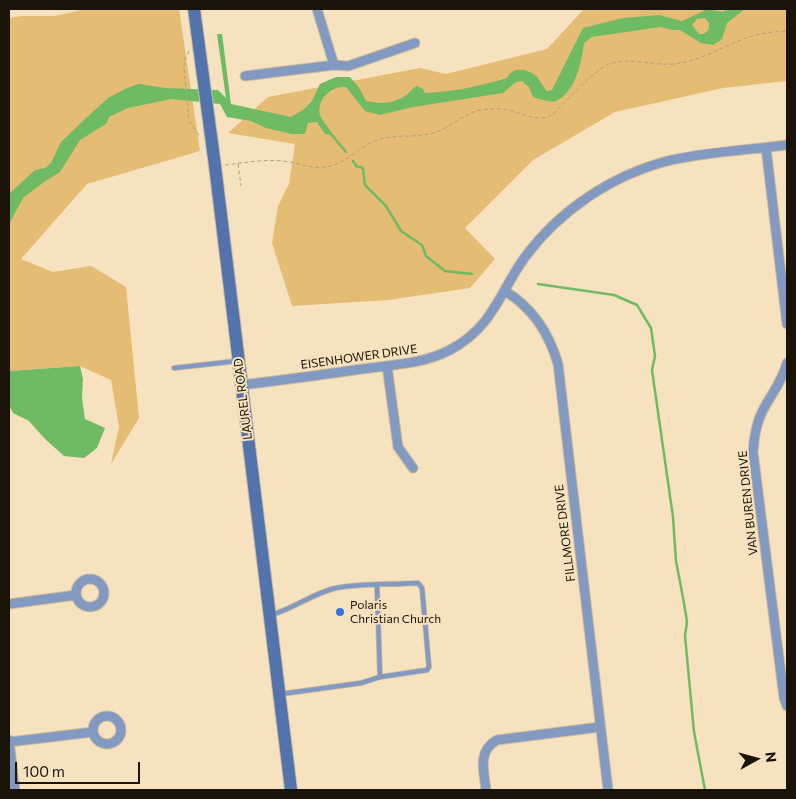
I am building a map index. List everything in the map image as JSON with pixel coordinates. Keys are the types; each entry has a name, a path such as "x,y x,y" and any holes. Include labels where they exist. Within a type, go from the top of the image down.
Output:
{"street":[{"name":"LAUREL ROAD","path":"197,9 205,91 291,790"},
{"path":"317,9 334,65"},
{"path":"245,76 334,65 348,66 415,43"},
{"name":"EISENHOWER DRIVE","path":"242,385 422,361 436,356 457,345 478,330 489,317 525,258 554,225 570,210 606,186 633,173 688,157 787,146"},
{"path":"766,148 787,324"},
{"name":"FILLMORE DRIVE","path":"504,292 522,304 542,326 551,343 558,364 608,790"},
{"name":"VAN BUREN DRIVE","path":"787,363 781,381 762,411 757,424 753,452 784,698 787,706"},
{"path":"387,366 398,447 413,468"},
{"path":"9,604 76,595"},
{"path":"486,790 483,759 487,748 497,740 600,727"},
{"path":"15,790 9,741 93,732"}],"lane":[{"path":"174,368 239,361"},
{"path":"270,616 333,589 418,583 420,586 430,666 427,670 380,677 361,683 279,694"},
{"path":"377,585 380,677"}],"path":[{"path":"215,166 282,161 319,168 332,166 344,161 378,139 433,133 470,113 481,110 500,109 544,119 552,115 599,70 609,64 629,62 683,63 700,58 746,38 787,30"},
{"path":"184,73 189,117 192,127 199,134 201,140"},
{"path":"238,163 241,186"}],"shaded area":[{"path":"86,9 179,9 200,151 87,184 21,259 53,272 91,266 126,287 139,418 111,464 119,427 111,380 80,366 9,371 9,18 55,16"},
{"path":"584,9 787,9 787,81 723,88 615,112 533,160 465,228 495,259 470,288 388,300 292,306 272,243 278,206 289,184 295,144 228,133 268,97 420,68 446,74 547,49"},
{"path":"708,9 723,12 727,9 745,9 727,23 722,39 713,45 701,43 680,30 660,27 592,37 584,43 573,84 563,97 556,101 533,97 529,87 522,81 516,82 503,93 413,107 380,115 365,111 346,87 341,87 335,88 326,95 319,109 321,117 333,135 325,134 317,122 308,123 305,134 292,134 266,128 251,121 227,117 220,104 171,99 128,108 109,117 106,124 80,140 60,172 23,198 9,224 9,194 35,170 45,168 51,163 61,142 108,98 139,84 165,88 218,90 226,98 217,34 222,34 231,104 291,117 303,110 312,101 320,84 336,77 350,77 360,89 366,101 376,103 396,101 417,86 423,89 425,93 456,90 507,78 509,74 516,70 524,70 531,73 536,76 547,91 552,90 583,28 623,18 659,15 682,21","holes":["705,18 709,23 709,29 704,34 699,34 692,25 697,19"]},
{"path":"80,366 83,379 82,398 85,419 105,428 97,448 84,458 64,456 29,421 13,413 9,405 9,371"}],"waterway":[{"path":"331,134 346,152"},
{"path":"353,161 356,166 363,168 365,185 386,206 401,231 422,245 426,256 445,271 472,274"},
{"path":"538,284 614,295 637,305 651,328 655,356 652,370 673,517 676,561 687,622 685,636 694,732 705,790"}],"place":[{"name":"Polaris Christian Church","path":"340,612"}]}
